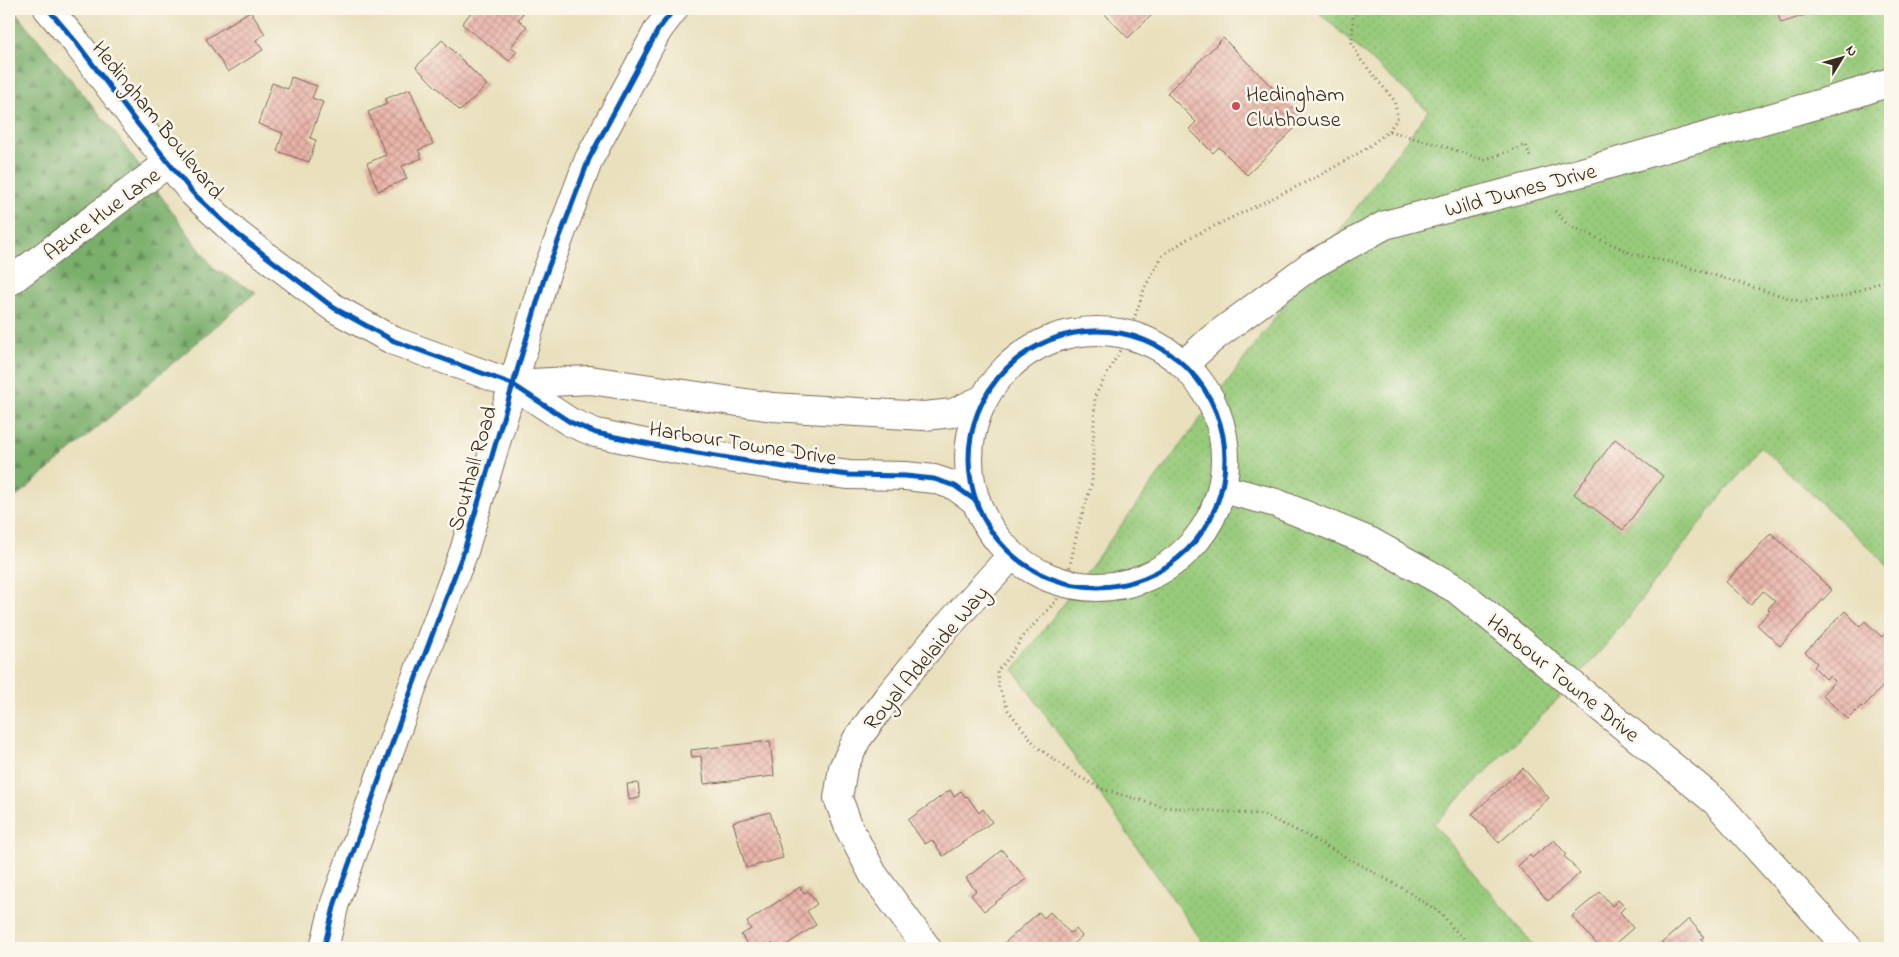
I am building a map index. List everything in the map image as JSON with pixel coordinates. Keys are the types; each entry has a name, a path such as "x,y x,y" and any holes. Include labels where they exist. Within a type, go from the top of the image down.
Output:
{"street":[{"name":"Hedingham Boulevard","path":"48,9 76,42 193,193 237,234 334,308 394,341 512,384"},
{"name":"Southall Road","path":"324,948 339,894 412,688 464,551 544,279 589,159 658,30 674,9"},
{"name":"Wild Dunes Drive","path":"1184,364 1213,338 1310,266 1385,225 1537,185 1848,96 1890,82"},
{"name":"Azure Hue Lane","path":"9,282 168,163"},
{"name":"Harbour Towne Drive","path":"1088,330 1130,334 1158,346 1184,364 1202,385 1216,409 1224,435 1226,462 1222,489 1207,527 1181,558 1146,579 1106,588 1066,584 1037,573 1012,555 992,533 976,501 970,479 969,450 973,424 983,399 997,377 1016,359 1038,345 1062,335 1088,330"},
{"name":"Harbour Towne Drive","path":"512,384 590,380 773,407 924,416 953,413 983,399"},
{"name":"Harbour Towne Drive","path":"512,384 570,422 596,433 679,450 784,467 849,475 905,476 934,479 955,486 976,501"},
{"name":"Harbour Towne Drive","path":"1222,489 1276,503 1371,542 1456,589 1716,802 1848,948"},
{"name":"Royal Adelaide Way","path":"927,948 873,874 849,828 838,798 843,768 857,739 888,697 1012,555"}],"path":[{"path":"1358,9 1353,15 1352,43 1361,60 1394,100 1398,117 1389,131 1343,163 1189,238 1163,255 1145,287 1130,334 1095,396 1092,483 1078,528 1066,584 1056,601 1025,634 997,671 999,687 1008,710 1037,747 1074,774 1102,789 1131,799 1164,807 1264,816 1304,834 1402,888 1442,914 1452,928 1463,938 1469,948"},
{"path":"1389,131 1484,160 1526,145 1537,185 1568,225 1602,242 1633,254 1674,263 1802,302 1845,296 1890,278"}],"green space":[{"path":"9,9 13,9 115,133 214,269 256,292 9,503"},
{"path":"1315,9 1890,9 1890,567 1760,446 1610,640 1548,710 1434,824 1536,948 1207,948 1014,670 1428,111"}],"building":[{"path":"469,9 517,9 523,13 518,20 527,26 511,47 517,51 509,61 462,24 472,11"},
{"path":"1100,9 1158,9 1128,38"},
{"path":"1776,9 1814,9 1815,12 1781,23"},
{"path":"250,11 265,34 256,40 263,50 228,72 206,39"},
{"name":"Hedingham Clubhouse","path":"1223,38 1304,119 1247,175 1219,147 1213,153 1189,129 1196,122 1167,93"},
{"path":"442,40 487,85 460,111 416,67"},
{"path":"291,77 317,86 312,98 323,102 310,138 316,140 309,162 277,151 283,133 258,124 272,83 288,89"},
{"path":"410,89 433,144 418,150 422,158 402,166 407,179 378,191 367,163 386,155 368,112 387,104 385,99"},
{"path":"1615,439 1663,476 1623,530 1574,494"},
{"path":"1771,533 1832,590 1780,646 1757,625 1770,611 1768,609 1775,601 1763,591 1751,605 1726,582"},
{"path":"1845,611 1860,626 1865,621 1882,637 1887,632 1890,634 1890,679 1863,707 1861,706 1848,719 1822,695 1835,681 1830,676 1826,679 1814,667 1817,663 1805,652"},
{"path":"770,741 774,776 704,784 701,756 692,757 691,750"},
{"path":"1523,768 1549,798 1499,843 1472,814"},
{"path":"638,783 640,798 629,800 627,784"},
{"path":"950,790 954,796 961,791 979,813 983,809 992,822 943,856 932,840 925,844 908,820"},
{"path":"770,812 783,858 746,868 733,822"},
{"path":"1554,840 1566,854 1564,856 1580,873 1548,901 1518,866 1530,855 1532,858"},
{"path":"1002,850 1026,879 984,911 971,895 976,891 966,878"},
{"path":"800,887 804,894 808,891 817,904 807,911 816,925 782,948 776,948 772,943 764,948 750,948 741,935 751,929 747,922"},
{"path":"1600,892 1612,906 1618,900 1625,907 1620,912 1633,928 1610,948 1600,948 1572,916"},
{"path":"1039,912 1044,918 1050,912 1070,933 1076,929 1082,936 1068,948 1000,947"},
{"path":"1689,919 1704,937 1701,939 1710,948 1656,948"}],"cycle path":[{"path":"48,9 76,42 193,193 237,234 334,308 394,341 512,384 570,422 596,433 679,450 784,467 849,475 905,476 934,479 955,486 976,501"},
{"path":"324,948 335,903 412,688 464,551 544,279 589,159 658,30 674,9"},
{"path":"1084,331 1110,331 1134,336 1157,346 1188,368 1204,388 1220,422 1225,446 1225,459 1225,472 1220,496 1204,530 1188,550 1168,566 1134,582 1110,587 1084,587 1060,582 1037,572 1006,550 990,530 974,496 969,472 969,446 974,422 984,399 1006,368 1026,352 1060,336 1084,331"}],"place":[{"name":"Hedingham Clubhouse","path":"1236,106"}]}
